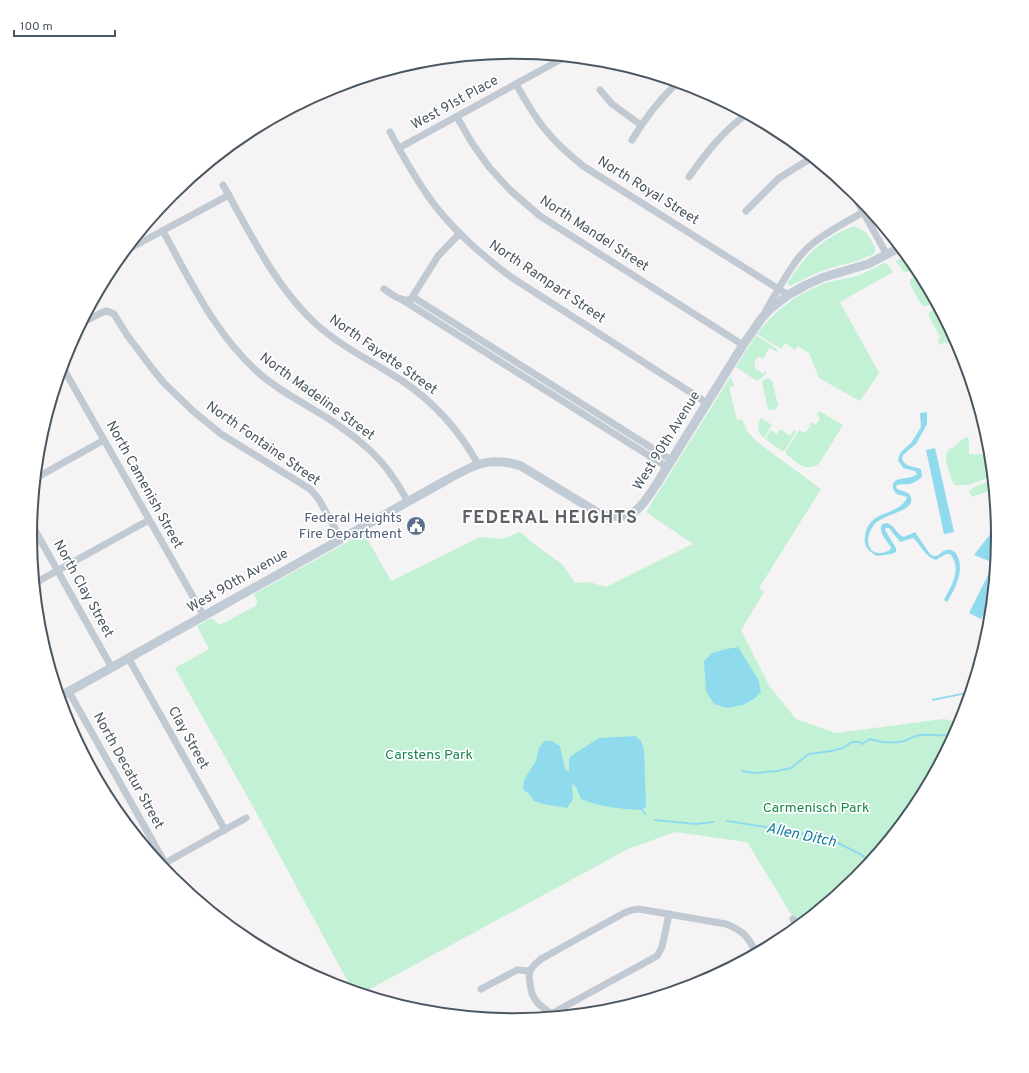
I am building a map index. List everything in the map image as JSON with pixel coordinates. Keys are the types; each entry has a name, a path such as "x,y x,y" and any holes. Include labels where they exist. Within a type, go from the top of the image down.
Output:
{"street":[{"name":"West 91st Place","path":"399,148 558,61"},
{"name":"North Royal Street","path":"516,84 530,108 548,133 583,166 788,295"},
{"path":"632,140 641,125 662,98 674,86"},
{"path":"600,90 612,104 641,125"},
{"name":"North Mandel Street","path":"457,116 472,143 489,167 510,190 540,216 743,345"},
{"path":"690,177 714,144 743,117"},
{"name":"North Rampart Street","path":"390,132 414,175 427,194 460,233 485,257 512,277 707,402"},
{"path":"746,211 779,178 807,160"},
{"name":"North Fayette Street","path":"223,185 268,266 301,310 335,339 400,380 430,403 442,414 457,432 478,464"},
{"path":"136,246 229,195"},
{"path":"861,209 887,254"},
{"name":"West 90th Avenue","path":"64,695 462,471 478,464 493,461 512,463 521,466 593,510 606,515 618,517 630,514 639,508 653,490 801,254 827,233 863,212"},
{"name":"North Madeline Street","path":"163,231 205,307 230,344 262,376 342,428 364,445 391,475 408,502"},
{"path":"401,299 407,300 413,297 418,286 438,256 460,233"},
{"name":"West 90th Avenue","path":"761,319 770,309 788,295 817,280 868,264 896,249"},
{"path":"384,289 558,398 669,463"},
{"path":"413,297 563,392 669,463"},
{"name":"North Fontaine Street","path":"89,319 107,311 114,314 127,335 155,372 178,397 222,434 310,489 318,498 341,539"},
{"path":"486,353 491,346"},
{"name":"North Camenish Street","path":"66,373 204,616"},
{"path":"558,398 563,392"},
{"path":"41,475 104,440"},
{"path":"39,581 150,520"},
{"name":"North Clay Street","path":"37,534 112,668"},
{"name":"Clay Street","path":"129,659 225,830"},
{"name":"North Decatur Street","path":"69,692 163,859"},
{"path":"225,830 246,818"},
{"name":"North Decatur Street","path":"166,862 225,830"},
{"path":"550,1013 540,1007 531,994 529,978 530,971 541,958 632,910 639,909 726,924 743,934 754,949"},
{"path":"560,1012 657,956 662,947 669,914"},
{"path":"793,919 795,923"},
{"path":"481,989 517,970 530,971"}],"green space":[{"path":"855,226 867,233 875,247 874,254 854,262 830,268 790,286 788,285 788,282 798,268 814,250 835,235"},
{"path":"903,259 911,270 906,272 903,271 896,261"},
{"path":"884,263 887,264 893,272 840,302 879,373 860,401 819,378 809,353 798,346 795,350 785,343 781,349 757,334 780,309 798,296 829,282 857,276"},
{"path":"915,276 931,304 923,306 921,304 910,284 910,279"},
{"path":"935,310 951,342 947,344 946,342 940,345 938,341 940,337 929,317 929,312"},
{"path":"756,335 778,350 777,352 769,348 763,359 758,356 755,361 756,371 757,370 763,374 766,371 765,375 757,381 736,367"},
{"name":"Carstens Park","path":"731,376 734,386 729,387 737,420 742,419 747,431 756,441 821,489 759,588 764,592 741,630 770,687 796,719 836,733 943,719 955,721 943,748 912,802 874,851 852,874 829,896 796,922 747,842 675,832 628,849 367,991 350,985 256,812 175,668 209,649 197,626 211,618 220,625 257,605 254,594 364,533 391,581 480,537 502,539 520,532 563,565 575,583 589,582 606,587 693,544 646,512"},
{"path":"769,378 772,381 778,405 775,410 768,409 762,382 763,380"},
{"path":"819,411 843,425 819,464 805,467 786,454 786,451 799,430 805,433 809,427 811,427 809,425 811,422 816,425 820,418 817,415"},
{"path":"761,418 772,425 764,438 758,429"},
{"path":"780,429 790,436 794,430 796,432 785,450 782,451 765,439 771,430 777,434"},
{"path":"967,437 969,439 969,454 985,455 988,478 969,485 955,485 946,462 946,454 949,449"},
{"path":"989,481 990,491 972,497 969,492 980,484"}],"water":[{"path":"927,412 927,424 916,444 903,455 902,459 905,464 921,469 922,477 912,484 896,486 897,489 911,496 911,502 905,508 882,519 874,525 870,531 868,542 873,551 877,553 883,553 890,550 891,547 883,536 881,529 881,526 884,523 887,523 893,526 899,534 904,537 915,532 933,556 937,556 947,550 954,551 957,555 960,567 956,586 947,602 944,600 956,571 954,559 950,554 946,554 936,560 926,554 913,538 900,542 889,528 886,528 885,530 896,548 896,552 877,556 869,550 865,543 867,527 872,521 877,517 896,509 906,500 907,497 894,491 893,483 897,480 917,474 915,471 903,468 898,460 901,452 911,443 921,427 920,413"},
{"path":"935,448 954,532 944,534 926,450"},
{"path":"992,532 991,562 974,555"},
{"path":"991,569 986,613 981,619 969,613"},
{"path":"738,647 758,679 761,692 754,699 743,705 727,708 714,704 706,691 704,661 712,653"},
{"path":"966,692 965,694 932,701 932,699"},
{"path":"635,736 641,741 644,749 646,806 642,810 611,807 588,802 581,799 576,787 572,784 573,799 567,808 534,801 523,789 524,780 536,761 539,748 544,741 552,741 560,746 565,769 569,772 569,759 571,756 599,738"}],"waterway":[{"path":"742,771 754,773 791,768 809,754 843,748 852,742 860,742 862,744 870,739 882,742 895,742 904,741 919,735 949,735"},
{"name":"Allen Ditch","path":"642,810 645,814"},
{"name":"Allen Ditch","path":"655,820 696,824 713,822"},
{"name":"Allen Ditch","path":"727,821 785,830 832,840 862,855 866,859"}],"place":[{"name":"Federal Heights Fire Department","path":"416,526"}],"district":[{"name":"FEDERAL HEIGHTS","path":"550,518"}],"park label":[{"name":"Carmenisch Park","path":"816,808"}]}
